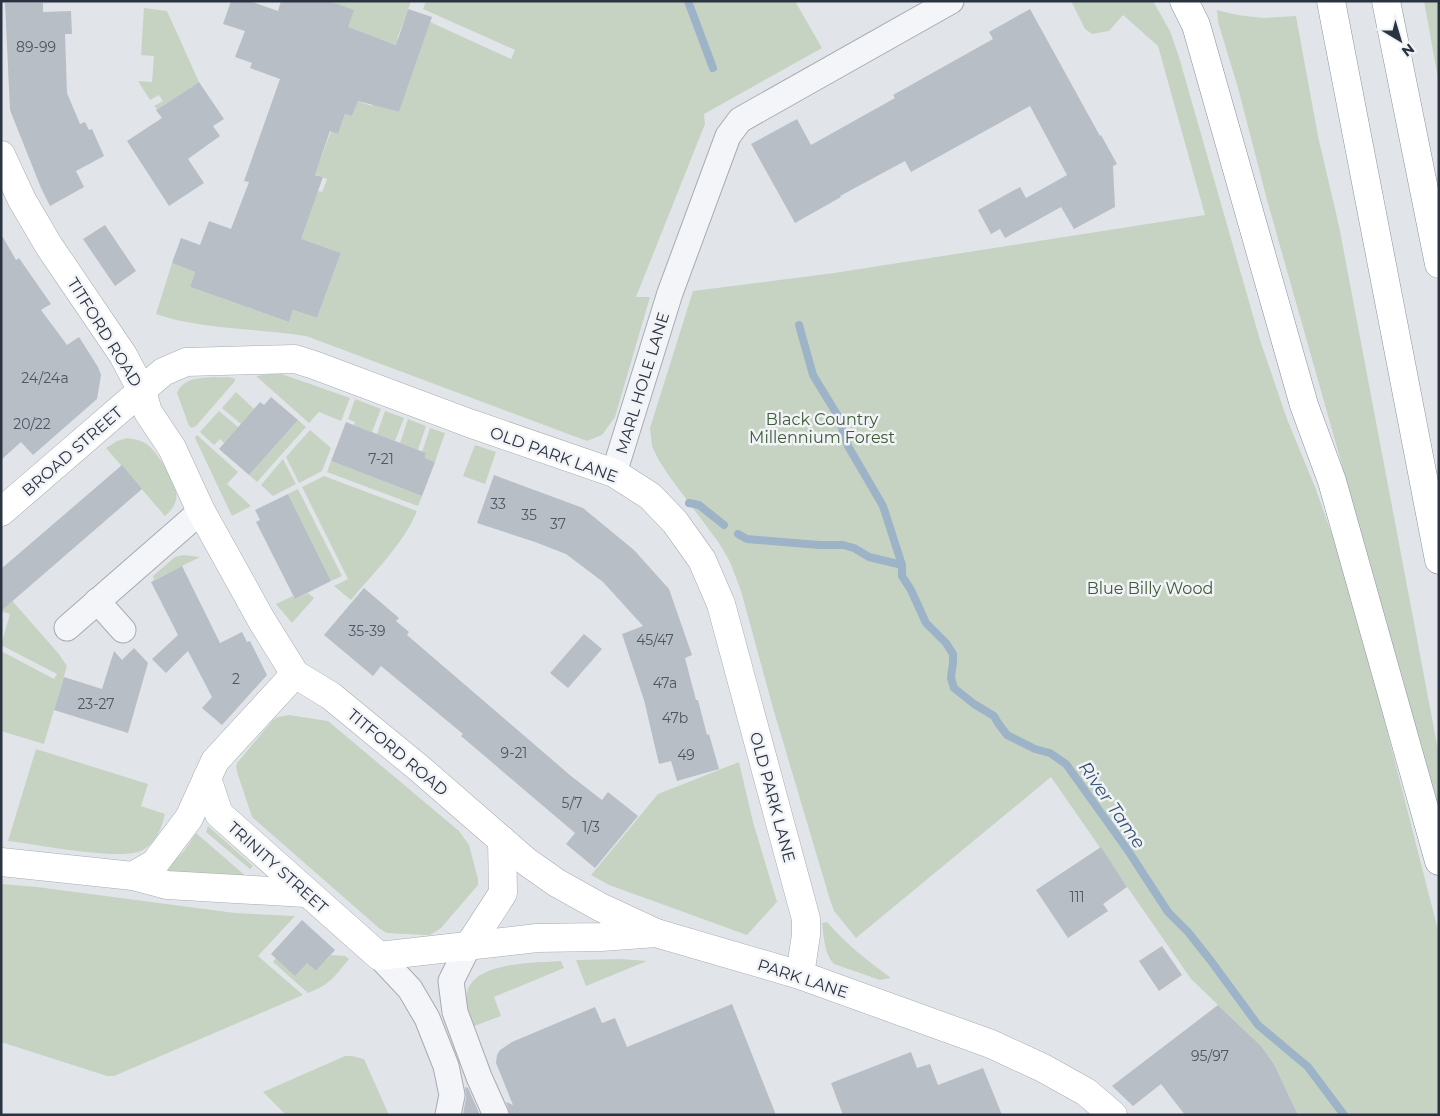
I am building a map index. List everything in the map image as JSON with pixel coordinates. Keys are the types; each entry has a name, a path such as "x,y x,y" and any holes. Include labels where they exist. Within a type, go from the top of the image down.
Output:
{"main road":[{"path":"1184,1 1196,26 1304,405 1332,481 1439,861"},
{"path":"1331,1 1439,560"},
{"path":"1386,1 1439,264"},
{"name":"TITFORD ROAD","path":"1,155 22,200 61,264 124,355 142,391 148,412 172,448 202,511 262,621 295,674 331,696 502,840 557,883 600,907 656,933"},
{"name":"OLD PARK LANE","path":"142,391 163,372 186,362 295,359 469,423 614,473 650,496 675,522 702,560 720,604 806,919 806,935 800,975"},
{"name":"BROAD STREET","path":"1,512 142,391"},
{"path":"133,876 155,863 190,818 215,761 295,674"},
{"name":"TRINITY STREET","path":"206,778 219,814 379,956"},
{"path":"379,956 468,947 503,893 502,840"},
{"path":"1,862 133,876 167,886 306,893"},
{"name":"PARK LANE","path":"468,947 537,938 656,933 800,975 991,1044 1043,1068 1086,1092 1113,1115"}],"street":[{"name":"MARL HOLE LANE","path":"614,473 670,293 728,136 740,120 951,1"},
{"path":"67,628 202,511"},
{"path":"97,602 123,630"},
{"path":"468,947 451,981 455,1012 479,1077 496,1115"},
{"name":"TRINITY STREET","path":"379,956 410,989 428,1018 446,1066 452,1095 448,1115"}],"green space":[{"path":"329,1 411,1 397,39 410,44 400,46 348,28"},
{"path":"426,1 795,1 822,48 704,114 705,124 636,297 650,297 615,417 602,435 587,441 306,336 211,326 156,314 172,263 195,272 190,287 289,322 293,310 317,318 341,253 324,247 322,254 295,245 318,191 322,192 327,179 315,174 331,131 338,134 345,114 352,116 357,103 352,99 372,106 374,100 388,109 399,112 430,22 511,59 515,50 423,9"},
{"path":"1071,1 1153,1 1170,31 1179,57 1260,340 1287,419 1334,540 1381,707 1439,934 1439,1115 1298,1115 1274,1064 1262,1047 1191,979 1051,777 856,938 834,911 830,900 773,708 741,591 730,562 719,543 669,476 652,446 650,428 693,291 834,273 1205,215 1158,46 1123,15 1109,31 1092,34 1085,29"},
{"path":"1424,1 1439,1 1439,84"},
{"path":"144,8 167,11 199,82 157,109 154,106 163,101 159,95 150,100 138,81 152,82 154,56 141,55"},
{"path":"1217,10 1263,18 1296,16 1318,136 1339,226 1439,755 1439,825 1351,497 1218,22"},
{"path":"279,373 350,398 341,421 319,412 309,423 256,376"},
{"path":"229,377 235,379 235,381 196,426 192,428 189,426 177,393 181,387 199,378"},
{"path":"236,392 254,409 241,424 222,408"},
{"path":"355,399 381,409 372,432 354,425 355,422 348,419"},
{"path":"219,411 238,427 235,431 238,433 231,443 227,440 224,443 220,439 214,445 200,432"},
{"path":"385,411 404,418 395,441 377,434"},
{"path":"408,419 426,426 418,450 400,443"},
{"path":"298,420 306,427 257,482 249,475"},
{"path":"430,428 445,433 435,462 425,458 426,453 422,452"},
{"path":"310,430 331,448 322,471 299,483 286,457"},
{"path":"197,435 238,472 227,484 251,506 232,516 195,438"},
{"path":"127,438 141,441 149,446 164,465 172,480 176,499 172,508 165,516 106,448 117,441"},
{"path":"475,445 496,452 485,484 463,476"},
{"path":"283,459 296,484 273,496 261,485"},
{"path":"331,461 422,496 418,506 327,472"},
{"path":"324,476 417,511 396,547 351,600 334,586 348,579 302,487"},
{"path":"298,489 342,576 331,581 288,494"},
{"path":"183,555 200,557 154,580 153,576 175,557"},
{"path":"1,588 58,653 67,666 44,744 1,731 1,651 54,679 57,674 1,645 10,614 1,611"},
{"path":"308,593 314,598 292,623 276,604 293,596 295,599"},
{"path":"289,715 328,721 459,831 469,845 478,885 441,928 430,935 387,933 380,929 252,817 238,775 237,763 273,720"},
{"path":"36,749 148,784 141,806 165,814 160,829 152,843 143,850 117,854 78,851 8,841"},
{"path":"739,762 753,822 777,902 747,935 609,885 591,875 658,794"},
{"path":"208,826 253,866 250,869 206,832"},
{"path":"196,833 248,878 160,874 184,851"},
{"path":"1,884 235,913 295,916 258,956 303,995 114,1076 107,1076 1,1042"},
{"path":"827,922 858,952 891,978 880,980 834,964 826,950 824,939 822,923"},
{"path":"331,955 345,956 349,959 327,983 308,993 273,962 276,958 307,963 316,971"},
{"path":"620,959 647,961 586,986 576,960"},
{"path":"561,961 564,968 494,997 501,1016 474,1026 466,996 472,982 482,974 508,966"},
{"path":"345,1056 364,1059 389,1115 286,1115 263,1092"}],"building":[{"path":"231,1 250,1 278,11 281,1 329,1 354,10 348,27 396,45 408,9 432,17 399,112 358,101 352,116 345,114 338,134 330,131 315,175 323,177 301,239 341,253 317,318 293,310 289,322 190,287 195,272 172,263 181,238 200,245 209,221 231,229 249,182 244,181 280,79 250,68 252,63 235,57 245,31 223,24"},
{"path":"5,3 43,3 43,12 71,11 72,34 65,34 67,93 80,124 85,122 89,130 92,129 104,156 76,171 84,187 50,206 10,110"},
{"path":"1030,9 1117,164 1113,166 1115,207 1074,229 1061,207 1005,238 1000,229 991,234 978,210 1020,187 1026,198 1067,175 1030,106 911,172 905,161 795,223 751,144 797,119 811,145 895,98 893,95 993,39 989,32"},
{"path":"199,82 224,119 213,126 220,136 188,159 204,183 169,206 127,141 162,118 156,110"},
{"path":"105,225 136,271 115,286 83,239"},
{"path":"1,234 16,260 19,258 51,304 41,310 67,345 79,337 101,375 97,399 33,455 21,442 1,460"},
{"path":"271,397 298,420 249,475 219,449 260,402 264,405"},
{"path":"346,422 426,453 425,458 435,462 422,496 331,461"},
{"path":"122,465 142,489 1,611 1,569"},
{"path":"494,475 583,508 634,550 669,589 692,655 685,658 696,700 698,700 707,735 709,734 719,769 677,781 671,761 659,764 644,700 622,634 643,626 603,582 566,554 477,523"},
{"path":"288,494 331,581 295,599 256,522 260,520 255,510"},
{"path":"182,566 220,643 242,632 247,642 250,641 267,675 222,725 202,708 212,697 188,651 166,673 152,659 178,635 151,582"},
{"path":"364,588 399,618 396,621 409,632 407,635 571,776 602,800 608,792 638,816 595,868 566,844 575,833 461,736 463,734 381,666 373,676 324,635"},
{"path":"584,634 602,649 568,688 550,673"},
{"path":"134,648 148,663 128,733 54,710 64,677 102,689 114,651 122,660"},
{"path":"1101,847 1127,887 1103,904 1108,911 1068,938 1036,890"},
{"path":"302,920 335,950 316,971 307,963 295,976 271,954"},
{"path":"1162,946 1182,975 1159,991 1139,961"},
{"path":"732,1004 776,1115 510,1115 506,1102 513,1105 496,1063 500,1050 512,1042 595,1007 602,1023 615,1018 627,1047"},
{"path":"1218,1005 1262,1047 1274,1064 1298,1115 1185,1115 1161,1084 1133,1106 1112,1086"},
{"path":"911,1052 917,1068 930,1064 938,1085 983,1068 1002,1115 843,1115 831,1083"},
{"path":"465,1087 468,1088 480,1115 463,1115 466,1097"}],"waterway":[{"name":"River Tame","path":"688,1 713,68"},
{"name":"River Tame","path":"799,325 813,375 838,416 848,446 883,506 902,565 902,576 911,590 926,623 946,643 953,654 951,678 954,688 974,704 994,716 1007,735 1035,749 1050,753 1066,764 1129,852 1168,912 1188,932 1258,1025 1308,1067 1344,1115"},
{"path":"689,503 699,505 724,525"},
{"path":"738,534 747,539 843,545 854,548 869,557 902,565"}],"park label":[{"name":"Black Country Millennium Forest","path":"822,428"},
{"name":"Blue Billy Wood","path":"1150,588"}]}
